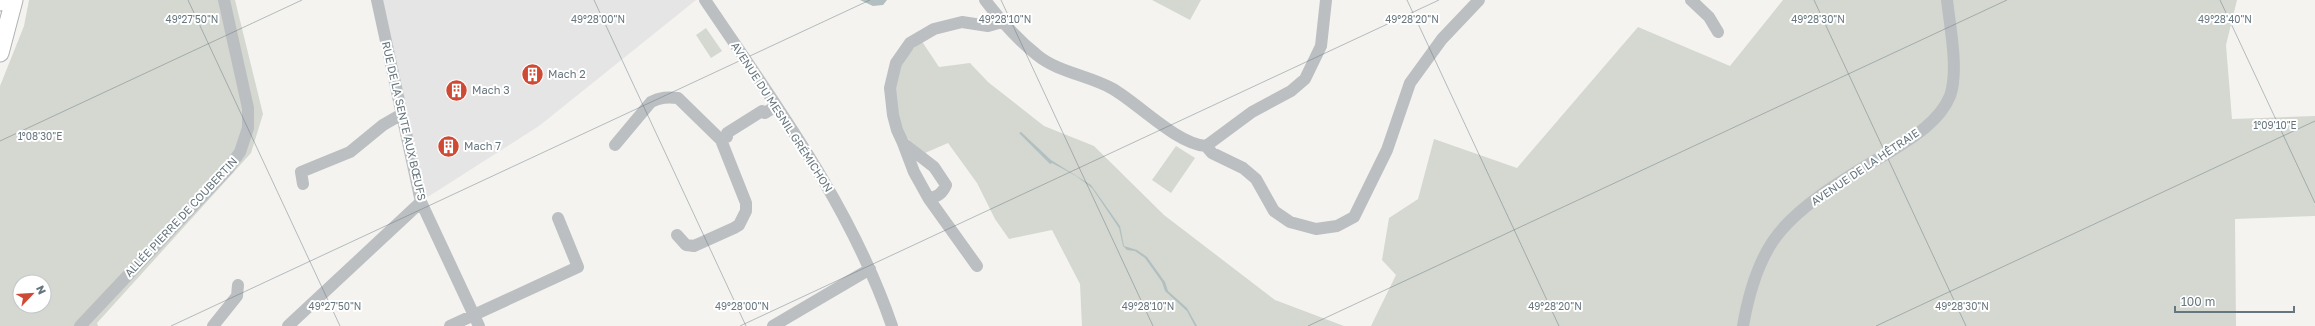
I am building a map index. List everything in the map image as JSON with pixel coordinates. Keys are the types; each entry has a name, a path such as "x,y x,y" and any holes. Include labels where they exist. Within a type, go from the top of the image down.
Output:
{"highway":[{"path":"0,53 14,0"}],"street":[{"name":"ALLÉE PIERRE DE COUBERTIN","path":"80,326 228,169 240,152 248,128 248,108 224,0"},
{"name":"RUE DE LA SENTE AUX BŒUFS","path":"377,0 421,202 477,320"},
{"name":"AVENUE DU MESNIL GRÉMICHON","path":"705,0 816,165 843,214 870,269 892,326"},
{"path":"985,0 1002,22 1039,57 1112,88 1143,109 1174,135 1196,146 1206,146 1252,112 1291,91 1305,79 1314,65 1321,46 1326,0"},
{"path":"1206,146 1212,153 1243,168 1256,179 1274,211 1290,222 1316,229 1337,226 1343,223 1354,217 1369,188 1387,150 1410,83 1442,40 1479,0"},
{"path":"1691,0 1709,17 1718,32"},
{"name":"AVENUE DE LA HÊTRAIE","path":"1743,326 1747,302 1773,241 1804,208 1905,142 1939,114 1949,97 1954,80 1947,0"},
{"path":"976,266 929,199 914,172 893,114 890,88 896,63 910,43 934,29 962,22 988,26 1002,22"},
{"path":"615,145 651,102 658,98 668,97 678,98 724,138 746,203 744,218 734,228 694,246 686,245 677,235"},
{"path":"724,138 727,133 762,111 765,113 776,106"},
{"path":"303,184 301,172 350,152 383,125 402,114"},
{"path":"903,143 923,156 944,179 946,185 943,191 937,197 929,199"},
{"path":"288,326 421,202"},
{"path":"450,326 477,320 578,267 558,218"},
{"path":"773,326 870,269"},
{"path":"213,326 237,296 238,286"}],"shaded area":[{"path":"29,0 235,0 263,114 251,153 97,323 98,326 0,326 0,86 24,26"},
{"path":"381,0 696,0 539,126 423,200"},
{"path":"860,0 887,0 883,5 873,6"},
{"path":"1152,0 1201,0 1190,20"},
{"path":"1783,0 2237,0 2226,45 2232,119 2315,116 2315,216 2235,219 2236,326 1371,326 1396,275 1382,260 1389,218 1418,199 1434,139 1517,168 1638,27 1730,66"},
{"path":"706,28 722,51 711,58 696,35"},
{"path":"921,40 939,67 970,63 988,82 1044,126 1094,146 1164,215 1275,300 1344,326 1082,326 1080,284 1052,230 1009,239 995,219 977,183 948,143 925,153 903,135 895,104 896,80 901,63"},
{"path":"1021,132 1051,160 1091,185 1120,226 1124,246 1137,250 1147,257 1165,282 1168,291 1187,308 1197,326 1195,326 1187,311 1165,291 1162,282 1145,258 1135,251 1127,250 1123,246 1119,228 1092,188 1076,176 1052,163 1050,164 1019,133"},
{"path":"1176,146 1195,158 1171,193 1152,180"}],"place":[{"name":"Mach 2","path":"532,74"},
{"name":"Mach 3","path":"456,90"},
{"name":"Mach 7","path":"449,146"}]}
